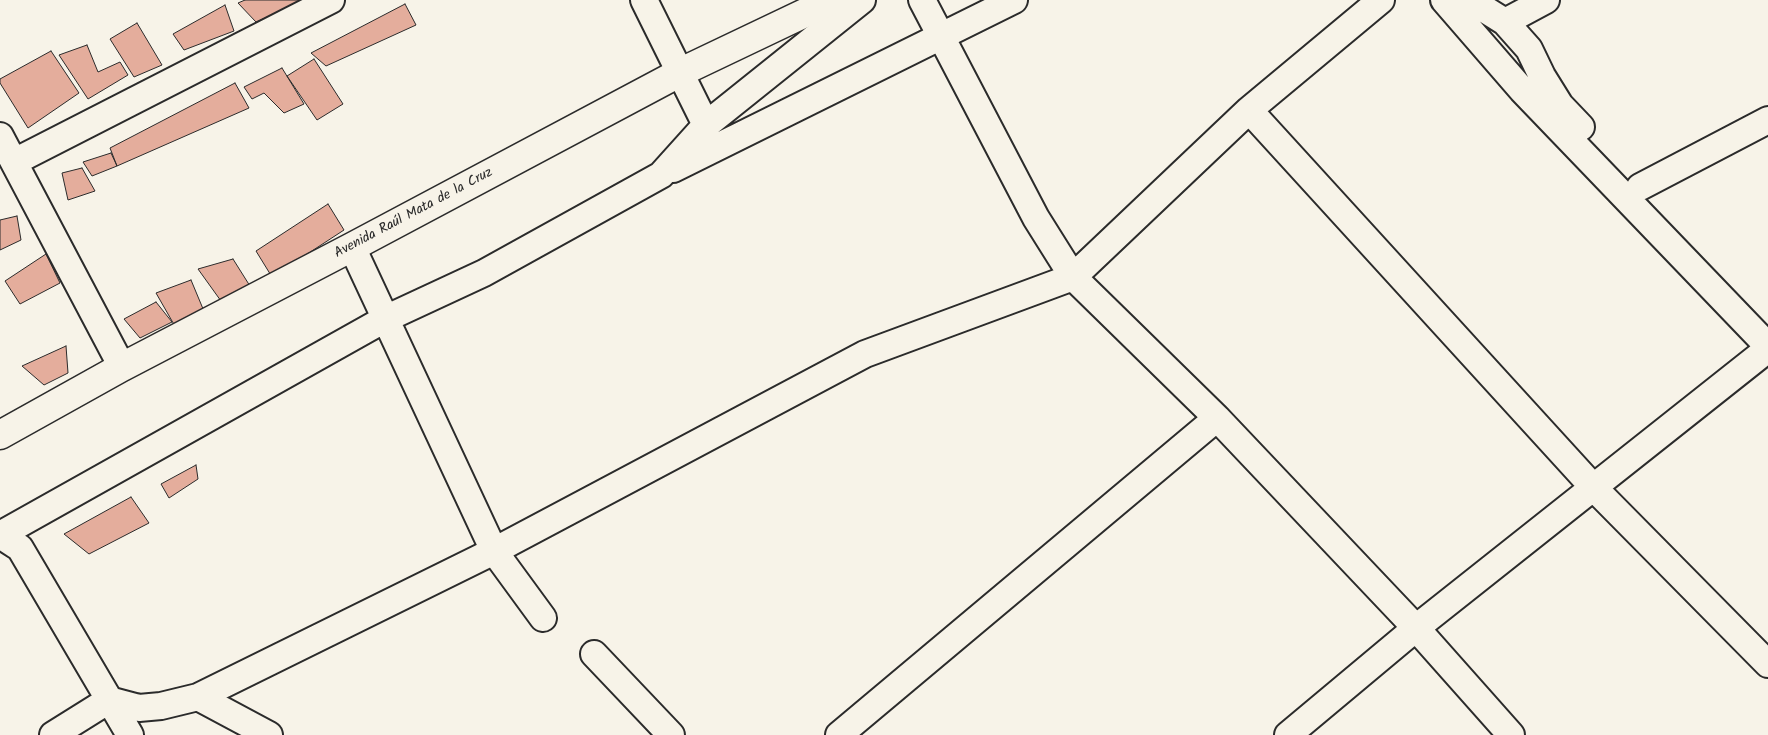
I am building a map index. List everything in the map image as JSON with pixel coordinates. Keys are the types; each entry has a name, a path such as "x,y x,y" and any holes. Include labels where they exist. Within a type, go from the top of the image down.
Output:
{"street":[{"path":"14,162 331,0"},
{"path":"644,0 706,125"},
{"name":"Avenida Raúl Mata de la Cruz","path":"0,435 122,367 681,72 832,0"},
{"path":"661,175 706,125 862,0"},
{"path":"922,0 1036,218 1073,277 1217,418 1416,628 1511,735"},
{"path":"130,735 20,548 0,535 385,319 484,273 661,175 1014,0"},
{"path":"53,735 109,700 139,708 161,706 198,697 494,550 865,354 1073,277 1249,110 1381,0"},
{"path":"1444,0 1522,90 1768,346"},
{"path":"1470,0 1505,22 1529,49 1542,76 1560,105 1648,196 1768,120"},
{"path":"1505,22 1546,0"},
{"path":"1249,110 1594,488 1768,664"},
{"path":"0,136 122,367"},
{"path":"352,247 494,550 544,618"},
{"path":"1288,735 1416,628 1768,350"},
{"path":"839,735 1217,418"},
{"path":"594,654 671,735"},
{"path":"198,697 269,735"}],"building":[{"path":"245,0 305,0 256,22 238,3"},
{"path":"405,4 416,25 326,66 311,53"},
{"path":"225,5 234,31 184,50 173,34"},
{"path":"137,23 162,65 134,77 110,39"},
{"path":"87,45 98,72 120,62 128,75 88,99 59,55"},
{"path":"51,51 79,93 28,128 0,83 0,79"},
{"path":"314,59 343,104 317,120 287,76"},
{"path":"282,68 304,104 284,113 264,93 252,99 244,87"},
{"path":"235,83 249,108 117,166 110,148"},
{"path":"111,153 117,166 92,176 83,162"},
{"path":"82,168 95,191 68,200 62,173"},
{"path":"328,204 344,230 272,277 256,251"},
{"path":"17,216 21,240 0,250 0,220"},
{"path":"46,254 60,283 20,304 5,281"},
{"path":"233,259 255,294 226,308 198,269"},
{"path":"191,280 206,316 176,328 156,293"},
{"path":"156,302 172,322 140,338 124,319"},
{"path":"66,346 68,373 44,385 22,366"},
{"path":"196,465 198,479 169,498 161,484"},
{"path":"131,497 149,523 89,554 64,534"}]}
